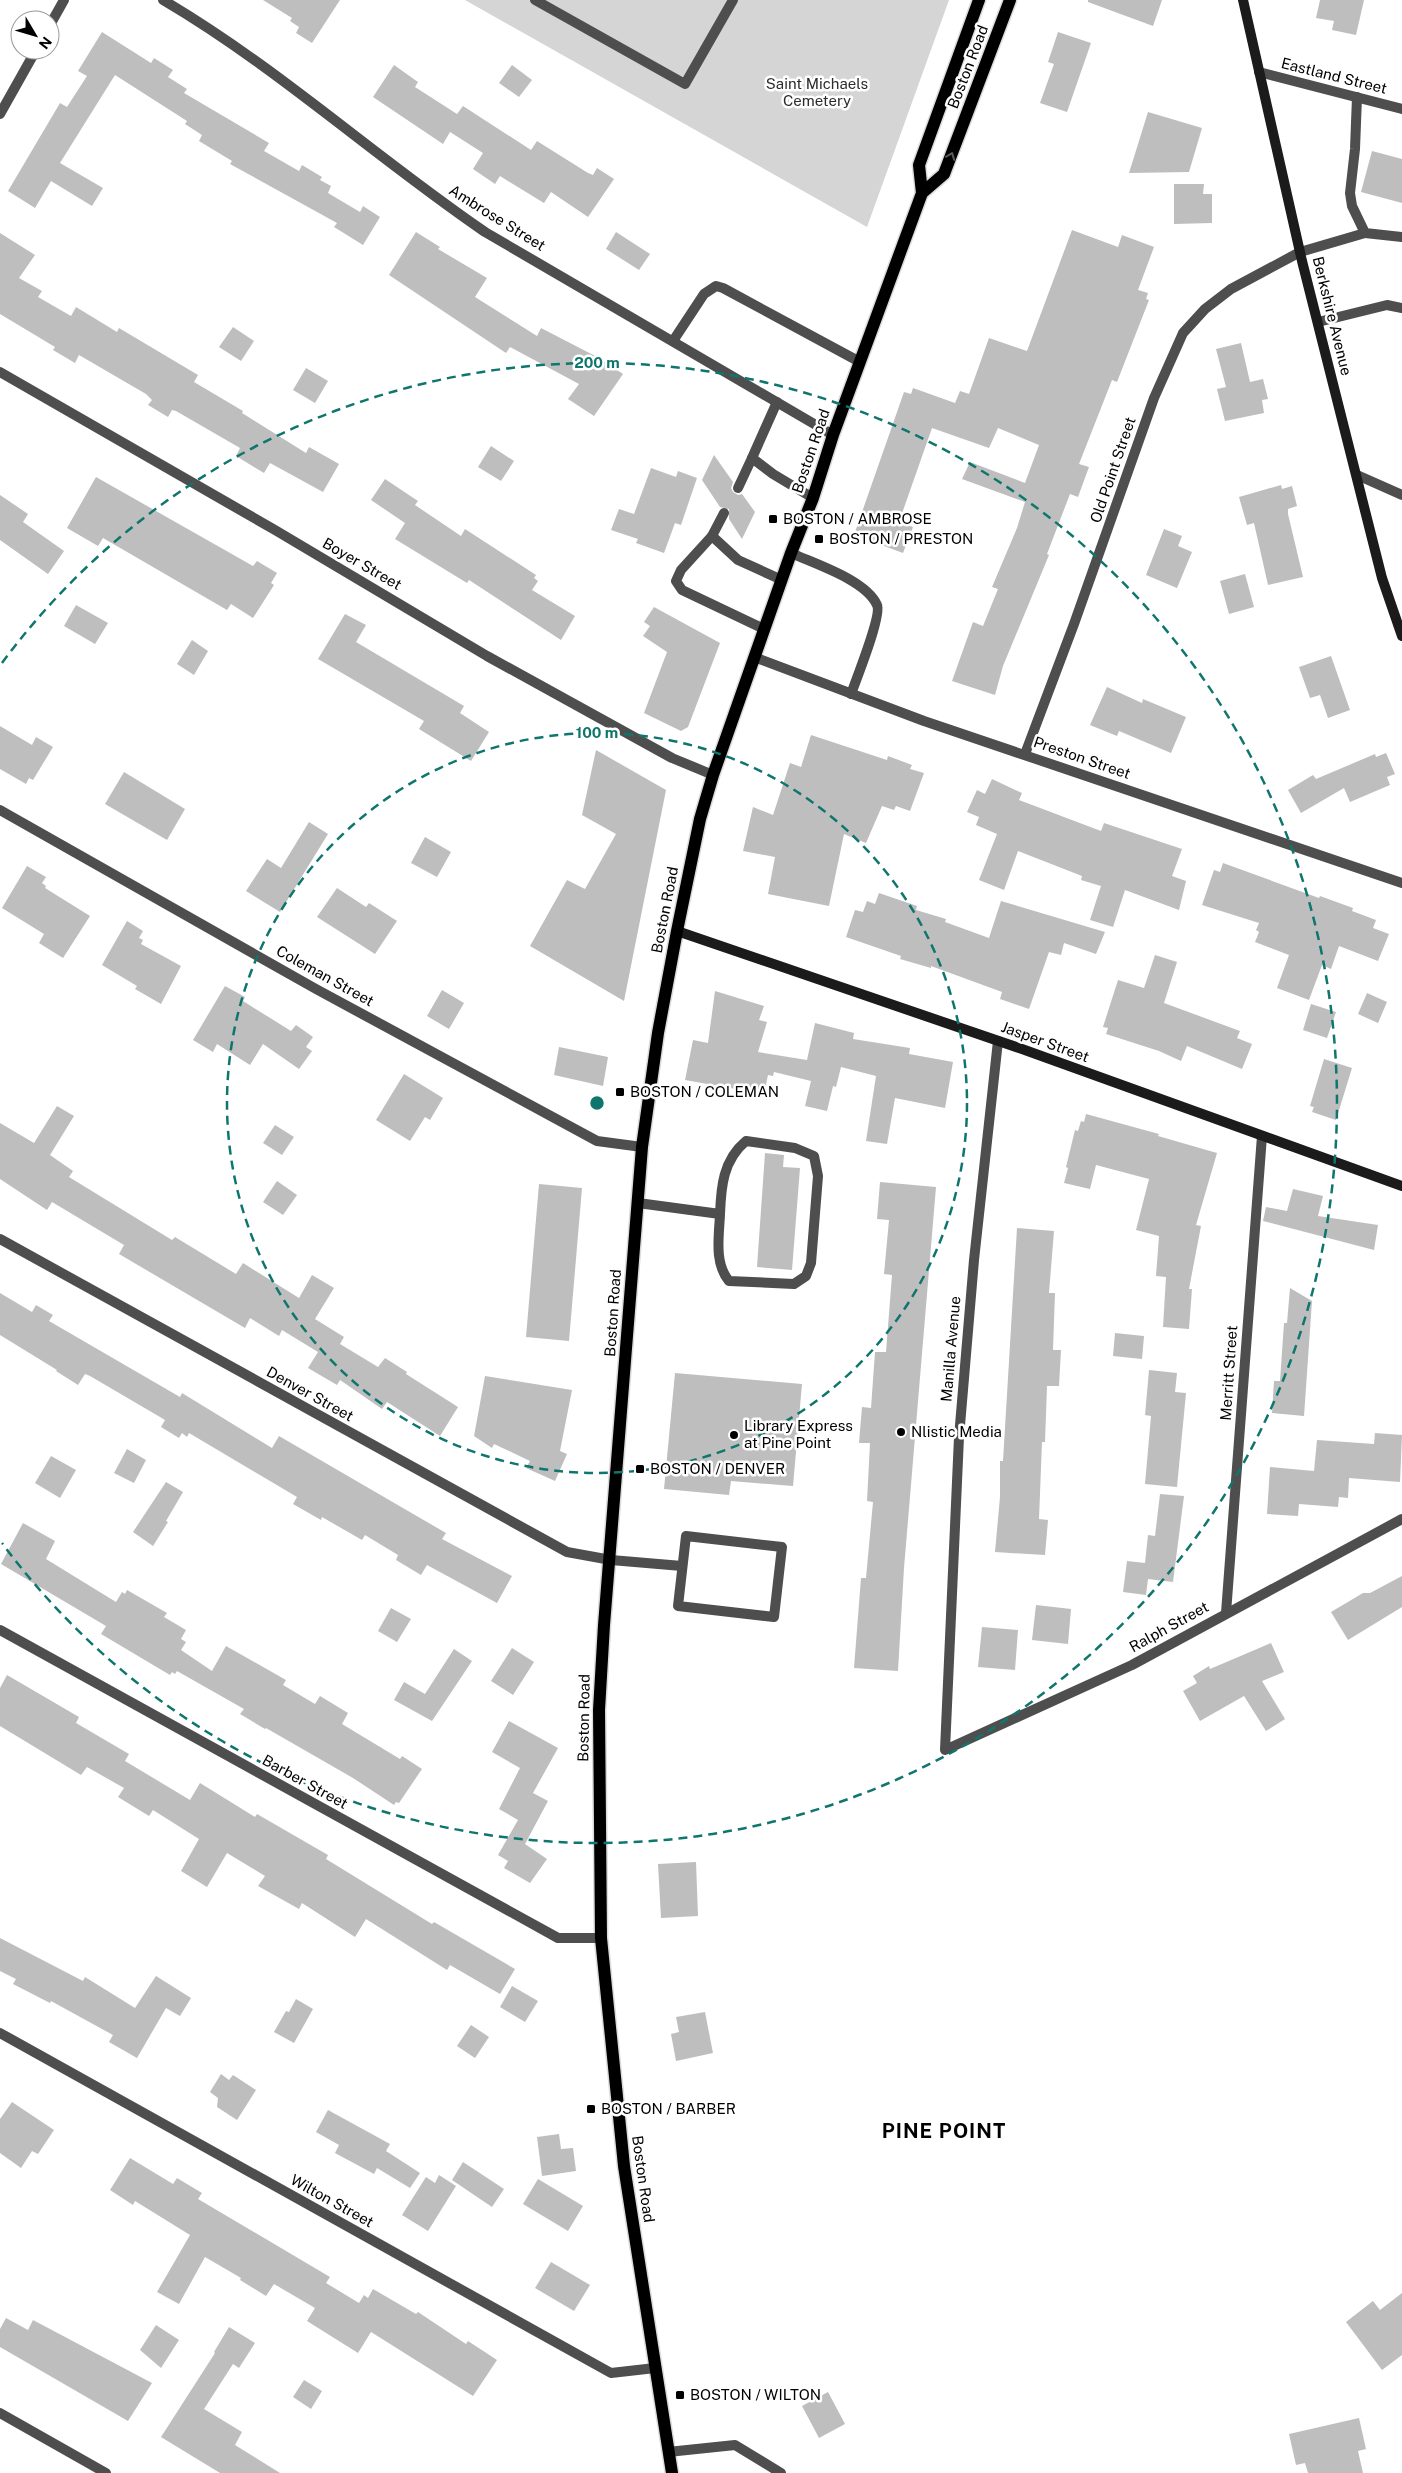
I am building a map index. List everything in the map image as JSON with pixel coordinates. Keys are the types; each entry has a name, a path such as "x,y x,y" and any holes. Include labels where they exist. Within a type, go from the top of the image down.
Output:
{"main road":[{"name":"Boston Road","path":"672,2473 624,2166 601,1938 599,1710 642,1147 658,1033 676,931 700,819 713,775 754,657 922,193 919,165 979,0"},
{"name":"Boston Road","path":"922,193 944,174 1010,0"},
{"name":"Berkshire Avenue","path":"1244,0 1300,252 1382,578 1402,636"},
{"name":"Jasper Street","path":"676,931 998,1041 1402,1186"}],"street":[{"name":"Ambrose Street","path":"163,0 258,63 431,194 485,232 833,435"},
{"path":"535,0 685,84 733,0"},
{"path":"0,114 30,60"},
{"name":"Eastland Street","path":"1259,72 1402,109"},
{"path":"1357,97 1356,149 1350,193 1352,206 1366,234 1402,237"},
{"name":"Old Point Street","path":"1025,754 1074,624 1154,398 1183,333 1205,309 1232,289 1300,252 1366,234"},
{"path":"673,341 704,294 716,286 860,362"},
{"path":"1318,322 1387,305 1402,308"},
{"name":"Boyer Street","path":"0,372 487,656 672,758 713,775"},
{"path":"738,488 777,402"},
{"path":"752,458 773,474 813,498"},
{"path":"1357,475 1402,495"},
{"path":"724,513 712,536 681,570 676,581 682,590 764,629"},
{"path":"712,536 738,560 782,580"},
{"path":"791,553 842,576 858,586 877,604 878,611 872,633 852,694"},
{"name":"Preston Street","path":"754,657 852,694 1402,883"},
{"name":"Coleman Street","path":"0,810 316,989 597,1141 642,1147"},
{"name":"Manilla Avenue","path":"945,1750 959,1437 974,1260 998,1041"},
{"name":"Merritt Street","path":"1226,1613 1262,1136"},
{"path":"746,1142 795,1148 814,1156 818,1176 811,1263 806,1276 794,1284 729,1281 722,1272 719,1259 720,1214 722,1181 734,1154 746,1142"},
{"path":"638,1203 720,1214"},
{"name":"Denver Street","path":"0,1239 568,1552 610,1560 682,1566"},
{"name":"Ralph Street","path":"945,1750 1132,1665 1402,1520"},
{"path":"686,1536 782,1547 774,1617 678,1606 682,1566 686,1536"},
{"name":"Barber Street","path":"0,1630 558,1938 601,1938"},
{"name":"Wilton Street","path":"0,2033 611,2374 655,2368"},
{"path":"0,2412 106,2473"},
{"path":"668,2452 735,2445 781,2473"}],"green space":[{"name":"Saint Michaels Cemetery","path":"465,0 949,0 867,227"}],"building":[{"path":"263,0 340,0 312,43 296,33 299,27 290,21 292,18"},
{"path":"1088,0 1162,0 1153,26 1088,2"},
{"path":"1320,0 1364,0 1356,35 1332,30 1334,21 1316,18"},
{"path":"102,32 151,63 154,58 173,70 168,77 187,89 184,93 269,143 264,151 299,171 302,165 322,177 320,180 331,186 328,193 360,212 363,206 380,217 363,245 334,227 337,223 230,164 232,161 199,141 202,135 185,124 187,121 115,75 60,163 103,188 92,206 51,181 35,208 8,191 60,103 67,107 87,76 78,71"},
{"path":"1058,32 1091,43 1067,112 1040,103 1054,64 1048,62"},
{"path":"394,65 418,82 415,87 457,114 463,106 531,150 537,141 588,173 593,175 597,168 614,179 588,217 551,192 544,203 500,176 495,184 473,169 483,153 450,132 443,144 373,97"},
{"path":"512,65 532,80 519,97 499,83"},
{"path":"1148,112 1202,128 1189,172 1129,173"},
{"path":"1372,151 1402,159 1402,203 1361,192"},
{"path":"1174,184 1204,184 1203,194 1212,194 1212,223 1174,224"},
{"path":"1072,230 1118,247 1122,235 1154,247 1138,290 1148,293 1146,299 1149,300 1117,382 1112,380 1079,464 1089,467 1078,497 1070,494 1047,554 1049,555 1003,666 995,695 952,681 973,622 983,626 998,589 992,587 1017,528 1025,502 962,479 970,462 1025,483 1039,445 998,428 989,448 932,428 899,522 913,527 903,553 854,535 904,392 911,394 913,388 955,403 960,391 969,394 989,338 1027,351"},
{"path":"416,232 440,247 438,249 487,278 475,297 537,336 541,328 601,359 623,374 594,416 568,399 579,384 510,347 506,353 389,275"},
{"path":"616,232 650,254 639,270 606,249"},
{"path":"0,233 35,255 19,278 42,291 38,297 71,316 76,307 117,332 119,328 198,375 194,382 243,411 242,413 306,453 309,447 339,464 323,492 270,463 264,473 236,456 240,448 176,411 172,410 168,417 148,405 152,400 146,394 79,355 75,363 53,350 55,347 0,314"},
{"path":"233,327 254,341 241,361 219,347"},
{"path":"1241,343 1250,382 1263,379 1268,399 1262,400 1264,413 1225,421 1217,389 1226,387 1216,349"},
{"path":"306,368 328,381 315,403 293,390"},
{"path":"491,446 514,461 501,481 478,467"},
{"path":"714,455 733,482 731,488 733,492 738,495 742,494 755,512 742,539 729,519 729,509 720,507 702,480"},
{"path":"651,468 676,477 678,471 697,478 681,525 675,523 664,553 636,543 638,539 611,530 619,509 634,514"},
{"path":"96,477 253,566 257,561 277,573 271,583 274,585 253,618 231,604 227,610 103,538 98,546 67,528"},
{"path":"385,479 418,501 415,505 461,536 465,529 536,575 534,578 538,581 532,590 575,616 561,640 469,580 467,583 395,539 405,523 371,500"},
{"path":"1281,485 1282,489 1292,486 1297,506 1288,509 1288,514 1303,577 1268,585 1254,523 1247,525 1239,497"},
{"path":"0,495 28,514 23,522 64,551 48,574 0,540"},
{"path":"1164,529 1182,536 1178,546 1192,552 1177,588 1146,575"},
{"path":"1245,574 1254,607 1229,614 1220,581"},
{"path":"76,605 108,623 95,644 64,626"},
{"path":"654,607 720,643 688,727 681,731 644,713 667,652 643,636 650,626 644,622"},
{"path":"345,614 366,625 356,642 464,706 460,713 489,732 471,761 419,729 424,721 318,659"},
{"path":"192,640 208,651 194,675 177,664"},
{"path":"1331,656 1350,710 1328,718 1320,695 1310,698 1299,667"},
{"path":"1107,687 1142,703 1143,699 1186,717 1171,753 1119,731 1117,736 1090,725"},
{"path":"0,726 32,745 36,737 53,747 33,780 29,778 26,784 0,769"},
{"path":"811,735 887,760 888,756 912,765 910,769 924,773 910,811 896,806 894,810 882,806 866,843 844,834 829,906 768,894 775,857 743,851 753,807 773,815 790,763 801,767"},
{"path":"596,750 666,790 624,1001 530,946 567,880 585,889 616,834 582,815"},
{"path":"1386,753 1395,774 1387,777 1390,785 1350,802 1344,788 1301,813 1288,790 1313,775 1316,779 1375,754 1376,757"},
{"path":"124,772 185,809 167,840 105,804"},
{"path":"992,779 1022,793 1019,800 1101,831 1104,823 1182,849 1172,876 1186,881 1179,910 1125,890 1113,927 1090,920 1101,886 1081,880 1082,876 1018,851 1004,890 979,880 997,834 976,825 979,817 967,812 977,790 985,794"},
{"path":"309,822 328,834 280,912 246,891 267,859 281,868"},
{"path":"425,837 451,852 437,877 411,863"},
{"path":"1223,863 1319,898 1320,896 1353,908 1352,911 1376,920 1373,928 1389,934 1378,961 1339,946 1331,969 1322,965 1309,1000 1277,988 1289,955 1255,942 1259,932 1256,930 1259,923 1202,905 1214,870 1220,872"},
{"path":"27,866 46,877 42,883 46,886 45,888 90,916 63,958 39,943 44,934 2,908"},
{"path":"337,888 366,907 369,903 397,921 375,954 317,917"},
{"path":"879,893 917,906 916,910 946,919 945,922 989,938 1001,901 1105,932 1096,954 1064,943 1061,955 1049,952 1029,1009 1000,999 1002,992 931,966 931,968 900,959 901,956 846,937 855,910 863,912 867,901 875,904"},
{"path":"127,921 143,931 139,938 143,940 141,944 181,966 161,1004 135,989 137,986 102,965"},
{"path":"1155,955 1177,962 1164,1003 1240,1031 1237,1038 1252,1044 1242,1069 1187,1046 1181,1061 1159,1051 1106,1034 1108,1028 1103,1027 1118,980 1144,988"},
{"path":"225,986 245,997 243,1001 291,1031 296,1025 313,1037 306,1047 312,1051 299,1069 263,1044 250,1065 217,1044 213,1052 193,1040"},
{"path":"442,990 464,1003 449,1029 427,1016"},
{"path":"715,991 764,1006 759,1020 767,1022 758,1052 807,1060 815,1023 854,1033 853,1039 910,1048 909,1054 953,1062 945,1108 895,1098 887,1144 866,1141 876,1076 841,1067 836,1087 833,1086 827,1111 805,1106 811,1081 774,1072 773,1076 768,1075 764,1094 685,1080 693,1040 708,1043"},
{"path":"1367,993 1387,1002 1378,1023 1358,1014"},
{"path":"1311,1004 1336,1012 1327,1038 1303,1030"},
{"path":"559,1047 608,1057 603,1086 554,1075"},
{"path":"1324,1059 1352,1068 1336,1120 1312,1112 1314,1107 1310,1106"},
{"path":"404,1074 443,1098 430,1120 425,1117 410,1141 376,1120"},
{"path":"57,1106 74,1116 50,1155 73,1171 69,1177 172,1240 175,1237 236,1274 243,1263 299,1298 312,1275 334,1288 315,1319 344,1337 340,1344 378,1367 385,1358 407,1372 406,1374 458,1407 440,1436 387,1402 382,1409 340,1380 337,1385 308,1368 318,1352 282,1330 279,1336 250,1318 245,1328 119,1254 124,1245 52,1202 47,1210 0,1179 0,1123 34,1143"},
{"path":"1086,1114 1159,1134 1158,1136 1217,1153 1196,1225 1201,1226 1189,1289 1192,1289 1189,1329 1163,1327 1166,1277 1156,1276 1159,1236 1136,1230 1149,1179 1096,1165 1090,1189 1064,1183 1075,1130 1078,1131 1081,1121 1084,1122"},
{"path":"275,1125 294,1137 282,1155 263,1143"},
{"path":"765,1153 784,1155 783,1167 800,1168 792,1270 757,1267"},
{"path":"277,1181 297,1195 283,1215 263,1202"},
{"path":"880,1182 936,1187 904,1568 898,1671 854,1668 861,1578 866,1578 873,1502 867,1501 870,1443 859,1443 862,1407 871,1408 875,1352 886,1352 892,1275 884,1274 889,1220 877,1219"},
{"path":"539,1184 582,1188 569,1341 526,1337"},
{"path":"1293,1189 1323,1196 1318,1216 1378,1225 1374,1250 1263,1221 1266,1207 1287,1211"},
{"path":"1017,1228 1054,1231 1049,1293 1055,1293 1053,1350 1061,1350 1059,1386 1047,1386 1045,1442 1042,1442 1039,1519 1048,1520 1045,1555 995,1552 1000,1497 1000,1461 1003,1461"},
{"path":"1290,1288 1312,1301 1304,1416 1272,1413 1274,1381 1280,1381 1284,1323 1287,1323"},
{"path":"0,1293 32,1312 36,1305 53,1315 49,1321 180,1397 182,1393 272,1448 279,1436 446,1533 442,1539 512,1576 497,1603 427,1565 421,1575 396,1560 398,1555 365,1535 362,1540 322,1517 321,1520 293,1504 297,1497 189,1433 187,1437 182,1433 179,1438 161,1427 165,1420 90,1376 85,1374 78,1385 0,1335"},
{"path":"1115,1333 1144,1336 1142,1359 1113,1356"},
{"path":"1149,1370 1177,1373 1175,1392 1186,1393 1177,1487 1145,1484 1151,1416 1145,1415"},
{"path":"675,1373 802,1384 793,1486 731,1481 729,1495 664,1489"},
{"path":"485,1376 572,1390 560,1451 567,1454 555,1481 526,1468 530,1461 494,1444 492,1448 474,1436"},
{"path":"1375,1433 1402,1435 1400,1482 1349,1478 1348,1498 1339,1497 1338,1507 1299,1504 1298,1516 1267,1514 1270,1467 1314,1471 1317,1440 1374,1444"},
{"path":"127,1449 146,1460 134,1483 114,1473"},
{"path":"51,1456 76,1470 60,1498 35,1483"},
{"path":"166,1482 183,1492 153,1546 133,1532"},
{"path":"1160,1494 1184,1496 1173,1582 1148,1579 1146,1595 1123,1592 1127,1561 1145,1563 1148,1535 1155,1536"},
{"path":"23,1523 55,1541 46,1559 116,1602 122,1592 125,1594 127,1590 167,1613 164,1617 186,1630 181,1639 186,1642 181,1650 212,1671 226,1646 286,1680 283,1685 315,1704 320,1696 348,1713 342,1724 400,1759 402,1756 422,1769 399,1803 396,1802 394,1805 353,1778 265,1729 240,1714 244,1709 177,1671 175,1674 172,1672 170,1675 101,1634 106,1626 1,1564"},
{"path":"1402,1576 1402,1607 1348,1640 1331,1612 1363,1593 1370,1593"},
{"path":"1036,1605 1071,1609 1068,1644 1032,1640"},
{"path":"391,1608 411,1619 397,1642 378,1631"},
{"path":"982,1627 1018,1630 1015,1670 978,1667"},
{"path":"1271,1643 1284,1672 1262,1681 1285,1719 1266,1731 1244,1696 1200,1721 1183,1691 1197,1683 1193,1676 1209,1666 1210,1669"},
{"path":"512,1648 534,1662 513,1695 491,1681"},
{"path":"454,1649 472,1661 432,1721 394,1700 404,1682 425,1694"},
{"path":"7,1675 79,1717 76,1723 129,1754 125,1761 190,1800 200,1783 255,1817 257,1814 328,1855 326,1859 432,1924 434,1922 515,1969 500,1994 450,1965 447,1970 366,1919 355,1937 302,1903 299,1909 258,1886 265,1876 227,1853 207,1887 181,1871 199,1839 153,1810 149,1816 118,1797 124,1788 87,1767 81,1775 0,1726 0,1688"},
{"path":"509,1721 558,1748 533,1793 548,1801 525,1844 547,1859 530,1883 504,1868 508,1861 498,1855 518,1820 499,1809 520,1768 492,1752"},
{"path":"696,1862 698,1916 661,1918 658,1864"},
{"path":"0,1938 83,1981 85,1977 135,2008 156,1976 191,1998 180,2016 166,2008 137,2058 109,2042 113,2035 51,2001 50,2003 13,1984 16,1979 0,1971"},
{"path":"512,1986 538,2001 525,2022 500,2007"},
{"path":"296,1999 313,2009 294,2043 274,2032 286,2011 289,2012"},
{"path":"705,2012 713,2053 676,2061 671,2034 679,2032 676,2017"},
{"path":"471,2025 489,2037 475,2058 457,2046"},
{"path":"221,2074 229,2080 233,2075 256,2090 237,2120 217,2107 218,2098 210,2092"},
{"path":"12,2102 54,2130 38,2154 32,2151 21,2168 0,2153 0,2119"},
{"path":"328,2110 390,2144 386,2151 420,2173 410,2188 377,2168 374,2174 335,2153 339,2145 316,2132"},
{"path":"559,2134 561,2149 573,2148 576,2171 542,2176 537,2137"},
{"path":"130,2158 173,2184 177,2178 202,2193 198,2199 330,2277 326,2283 359,2303 364,2295 368,2298 373,2289 416,2314 418,2312 466,2344 468,2341 497,2360 473,2396 371,2332 358,2353 307,2321 315,2308 274,2284 266,2296 240,2280 241,2278 205,2257 179,2304 157,2292 190,2235 135,2201 133,2205 110,2190"},
{"path":"463,2162 504,2189 492,2207 452,2180"},
{"path":"439,2175 456,2186 428,2231 402,2215 426,2177 435,2183"},
{"path":"538,2179 583,2206 568,2231 523,2204"},
{"path":"551,2262 590,2285 574,2311 535,2288"},
{"path":"1402,2293 1402,2355 1382,2370 1346,2322 1373,2301 1380,2310"},
{"path":"6,2318 28,2330 33,2320 152,2383 128,2421 0,2347 0,2329"},
{"path":"156,2325 179,2340 161,2368 140,2350"},
{"path":"229,2327 255,2343 239,2368 233,2364 204,2409 242,2432 235,2445 280,2473 220,2473 161,2437 215,2353"},
{"path":"304,2380 322,2391 311,2409 293,2397"},
{"path":"828,2392 845,2424 819,2438 802,2406"},
{"path":"1359,2418 1366,2449 1358,2451 1363,2473 1308,2473 1305,2463 1296,2465 1289,2434"}],"place":[{"name":"BOSTON / AMBROSE","path":"773,519"},
{"name":"BOSTON / PRESTON","path":"819,539"},
{"name":"BOSTON / COLEMAN","path":"620,1092"},
{"name":"Nlistic Media","path":"901,1432"},
{"name":"Library Express at Pine Point","path":"734,1435"},
{"name":"BOSTON / DENVER","path":"640,1469"},
{"name":"BOSTON / BARBER","path":"591,2109"},
{"name":"BOSTON / WILTON","path":"680,2395"}],"district":[{"name":"PINE POINT","path":"944,2131"}]}
